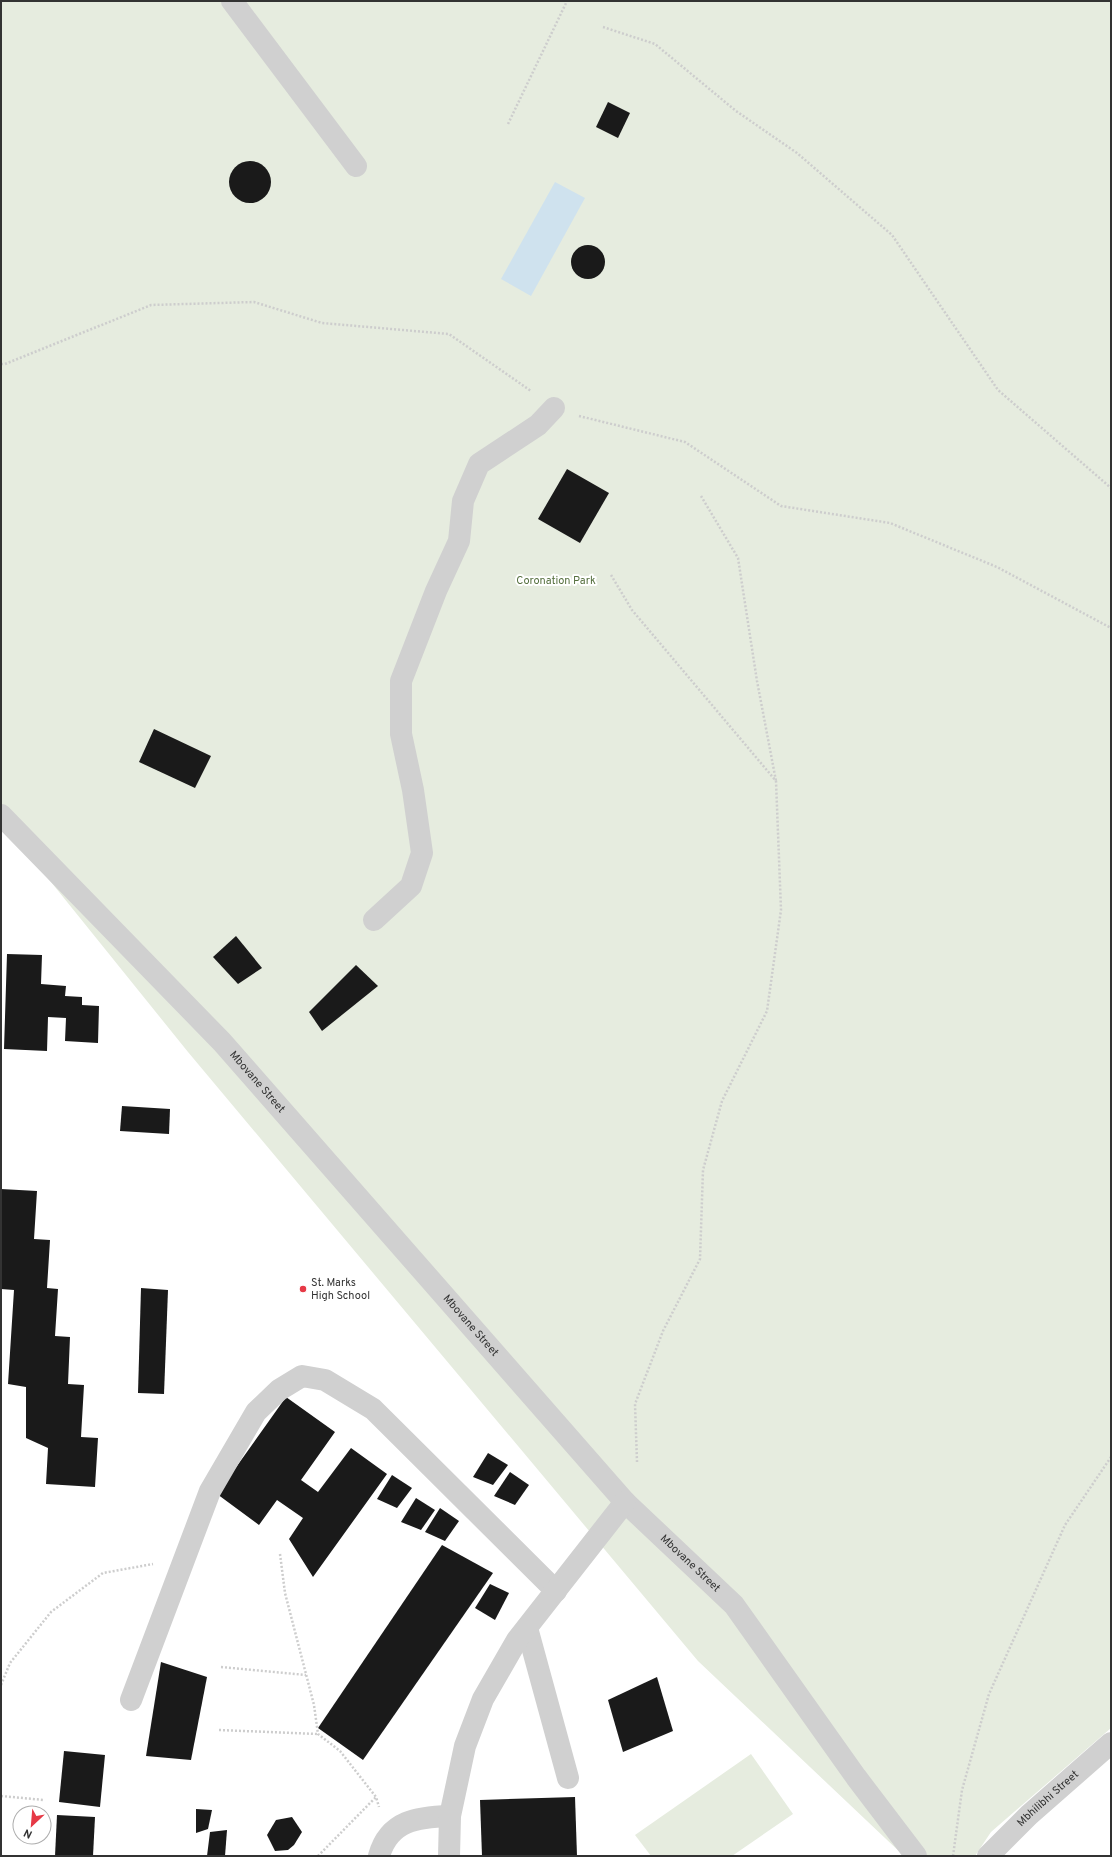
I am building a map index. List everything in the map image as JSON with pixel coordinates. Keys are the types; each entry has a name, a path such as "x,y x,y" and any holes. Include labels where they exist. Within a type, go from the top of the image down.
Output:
{"street":[{"path":"232,1 356,166"},
{"path":"374,920 411,886 422,853 413,790 401,734 401,681 436,591 459,541 463,502 479,464 538,425 554,408"},
{"name":"Mbovane Street","path":"1,815 222,1042 625,1502 734,1605 856,1777 916,1856"},
{"path":"131,1700 210,1491 256,1412 279,1390 302,1376 325,1380 373,1409 556,1591"},
{"path":"449,1856 450,1816 465,1746 483,1699 517,1640 625,1502"},
{"path":"527,1628 568,1778"},
{"name":"Mbhilibhi Street","path":"988,1856 1029,1815 1111,1743"},
{"path":"379,1856 388,1836 405,1822 424,1817 450,1816"}],"path":[{"path":"508,124 567,1"},
{"path":"604,27 655,44 736,111 797,153 892,235 998,390 1111,488"},
{"path":"637,1462 635,1404 663,1331 700,1259 703,1170 722,1101 767,1011 781,910 776,782 757,681 738,558 701,496"},
{"path":"611,574 632,610 776,782"},
{"path":"953,1856 962,1790 989,1694 1065,1525 1111,1457"},
{"path":"280,1554 285,1593 314,1705 318,1734"},
{"path":"1,1685 10,1662 51,1612 103,1573 184,1560"},
{"path":"221,1667 306,1675"},
{"path":"219,1730 318,1734 340,1751 376,1797 388,1836"},
{"path":"1,1796 44,1800"},
{"path":"318,1856 376,1797"}],"green space":[{"name":"Coronation Park","path":"1,1 1111,1 1111,1728 991,1832 975,1856 904,1856 698,1661 188,1052 1,820"},
{"path":"751,1754 793,1814 732,1856 651,1856 635,1835"}],"water":[{"path":"555,182 585,198 531,296 501,279"}],"building":[{"path":"608,102 630,113 618,138 596,127"},
{"path":"246,161 254,161 262,164 268,170 271,182 268,194 262,200 254,203 246,203 238,200 232,194 229,186 229,178 232,170 238,164"},
{"path":"585,245 591,245 600,250 604,256 604,268 600,274 591,279 585,279 576,274 571,265 571,259 576,250"},
{"path":"567,469 609,493 580,543 538,519"},
{"path":"154,729 211,756 195,788 139,762"},
{"path":"236,936 262,968 238,984 213,957"},
{"path":"7,954 42,955 41,984 66,986 65,996 82,997 82,1005 99,1006 98,1043 65,1041 66,1018 48,1017 47,1051 4,1049"},
{"path":"356,965 378,986 322,1031 309,1012"},
{"path":"122,1106 170,1109 169,1134 120,1131"},
{"path":"1,1189 37,1191 34,1239 50,1240 47,1288 58,1289 55,1336 70,1337 68,1384 84,1385 81,1437 98,1438 95,1487 46,1484 48,1448 26,1438 26,1387 8,1384 14,1290 1,1289"},
{"path":"141,1288 168,1290 164,1394 138,1393"},
{"path":"286,1397 335,1432 301,1480 318,1492 351,1448 387,1474 313,1577 289,1539 303,1518 277,1500 259,1525 217,1494"},
{"path":"488,1453 508,1465 493,1485 473,1477"},
{"path":"510,1472 529,1485 515,1505 494,1496"},
{"path":"392,1475 412,1488 397,1508 377,1499"},
{"path":"416,1498 435,1510 421,1530 401,1522"},
{"path":"440,1508 459,1521 445,1541 425,1532"},
{"path":"442,1545 493,1573 363,1760 318,1728"},
{"path":"490,1584 509,1593 495,1620 475,1608"},
{"path":"161,1662 207,1677 191,1760 146,1756"},
{"path":"657,1677 673,1731 623,1752 608,1700"},
{"path":"64,1751 105,1755 100,1807 59,1802"},
{"path":"575,1797 577,1856 482,1856 480,1800"},
{"path":"196,1809 212,1810 208,1829 196,1833"},
{"path":"57,1815 95,1817 93,1856 55,1856"},
{"path":"292,1817 302,1832 294,1845 288,1850 275,1851 267,1835 276,1820"},
{"path":"227,1830 225,1856 207,1856 210,1832"}],"place":[{"name":"St. Marks High School","path":"303,1289"}]}
